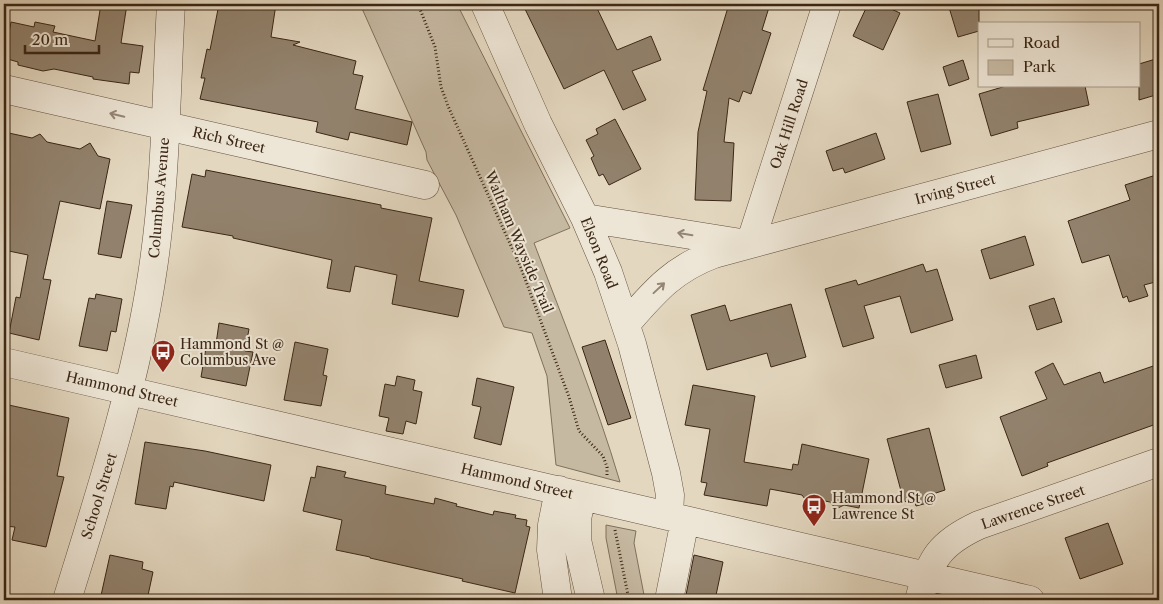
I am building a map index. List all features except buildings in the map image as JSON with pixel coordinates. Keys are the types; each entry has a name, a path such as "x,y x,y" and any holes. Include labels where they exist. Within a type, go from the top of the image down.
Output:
{"street":[{"name":"Columbus Avenue","path":"129,391 147,304 159,216 171,4"},
{"name":"Elson Road","path":"485,4 538,124 585,218 608,272 626,324 677,518 669,600"},
{"name":"Oak Hill Road","path":"750,244 827,4"},
{"name":"Rich Street","path":"4,89 425,185"},
{"name":"Irving Street","path":"626,324 651,296 683,268 714,254 1159,134"},
{"name":"Irving Street","path":"585,218 750,244"},
{"name":"Hammond Street","path":"4,362 677,518 922,588 1030,600"},
{"name":"School Street","path":"67,600 129,391"},
{"name":"Lawrence Street","path":"922,588 936,557 954,538 966,531 1159,462"},
{"path":"558,600 551,550 552,524 570,493"},
{"path":"570,493 577,519 577,540 591,600"}],"path":[{"name":"Waltham Wayside Trail","path":"418,4 435,47 441,87 448,106 521,268 569,397 579,431 598,450 605,461 606,483"},
{"path":"614,522 629,600"}],"green space":[{"path":"360,4 457,4 570,228 534,243 590,392 620,482 556,465 547,376 532,333 504,327 456,215 427,160 426,152"},
{"path":"606,525 636,531 634,543 645,600 618,600 606,538"}],"place":[{"name":"Hammond St @ Columbus Ave","path":"163,373"},
{"name":"Hammond St @ Lawrence St","path":"814,527"}]}
